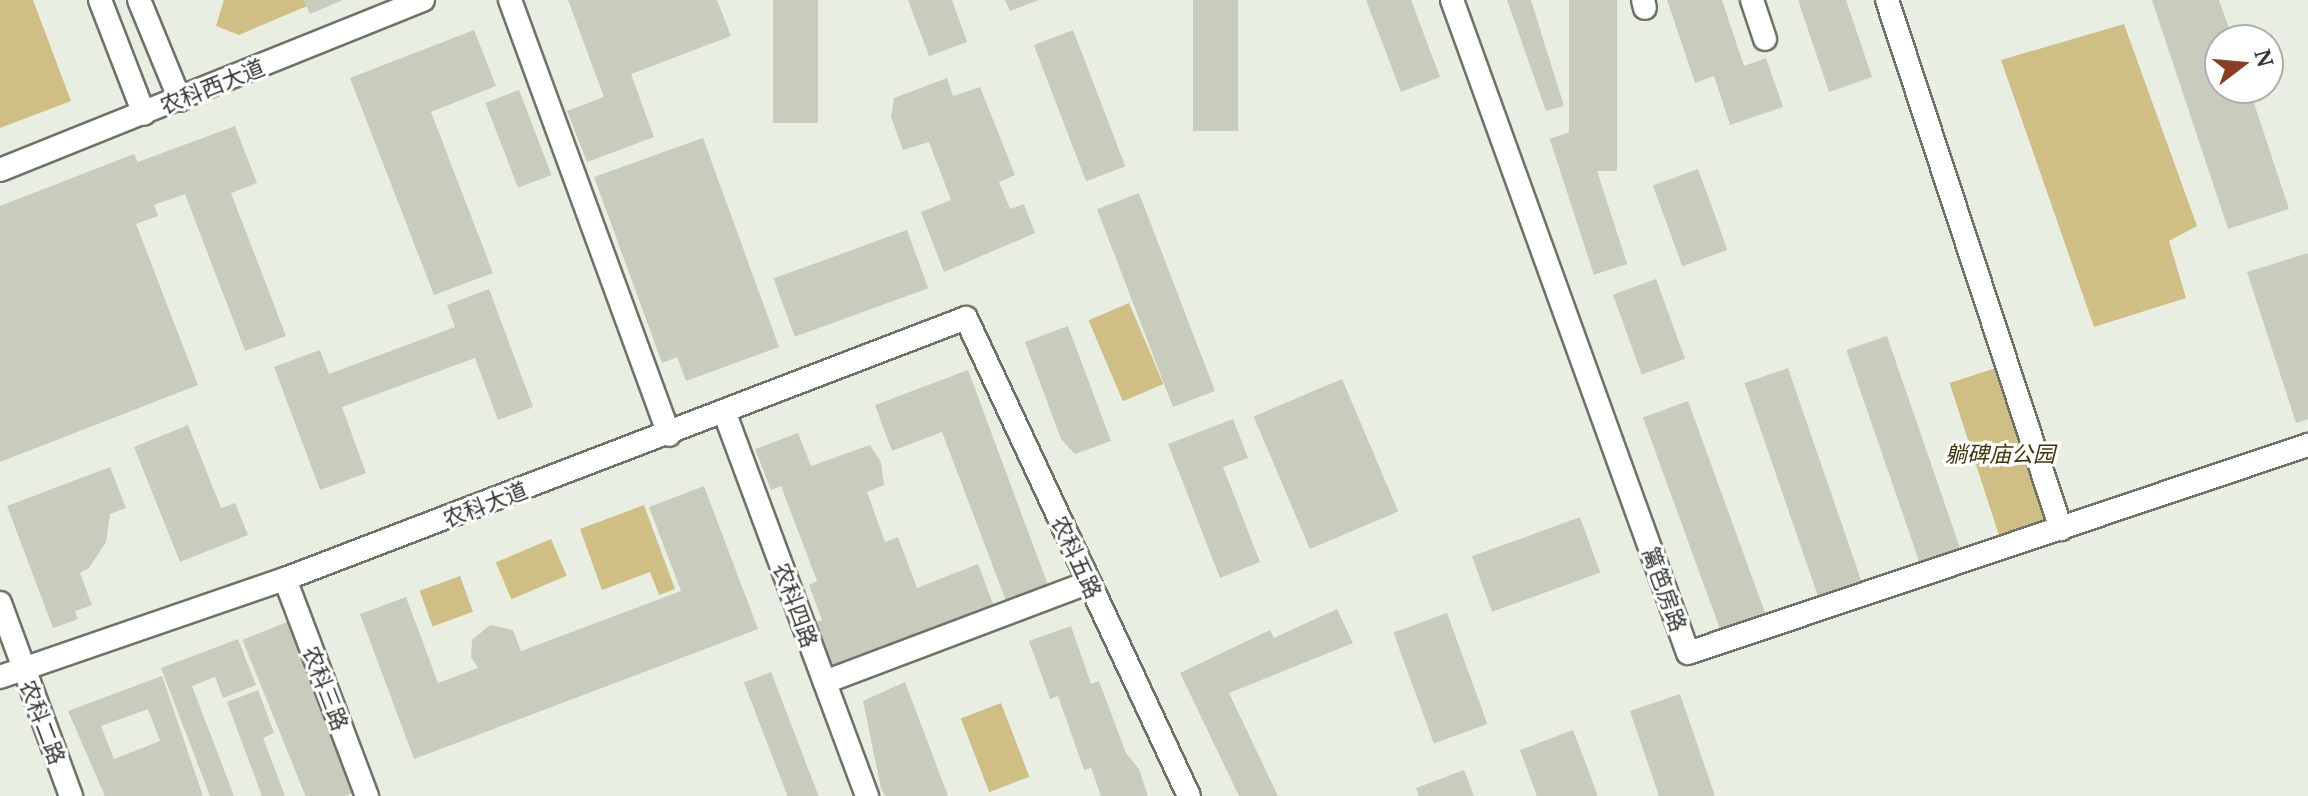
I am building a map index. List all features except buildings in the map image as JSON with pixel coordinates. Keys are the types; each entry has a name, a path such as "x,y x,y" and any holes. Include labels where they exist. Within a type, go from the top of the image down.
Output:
{"street":[{"path":"100,0 144,114"},
{"path":"139,0 180,100"},
{"name":"农科西大道","path":"0,170 423,0"},
{"path":"510,0 669,435"},
{"name":"篱笆房路","path":"1452,0 1688,653 2308,445"},
{"path":"1752,0 1765,39"},
{"path":"1887,0 2061,529"},
{"name":"农科大道","path":"0,677 285,579 725,414 966,318"},
{"name":"农科五路","path":"966,318 1189,796"},
{"name":"农科四路","path":"725,414 867,796"},
{"name":"农科三路","path":"285,579 367,796"},
{"path":"825,682 1089,582"},
{"name":"农科二路","path":"0,603 71,796"}],"green space":[{"path":"0,0 33,0 71,101 0,128"},
{"path":"224,0 304,0 307,6 239,35 216,26"},
{"path":"2124,24 2197,226 2169,241 2186,298 2094,327 2001,60"},
{"path":"1129,303 1163,384 1123,401 1088,320"},
{"name":"躺碑庙公园","path":"1999,367 2050,524 2001,540 1950,383"},
{"path":"644,505 675,589 659,595 650,572 602,590 580,529"},
{"path":"551,539 567,576 511,599 496,562"},
{"path":"460,576 473,612 433,626 420,591"},
{"path":"1001,703 1029,777 989,792 961,718"}]}
